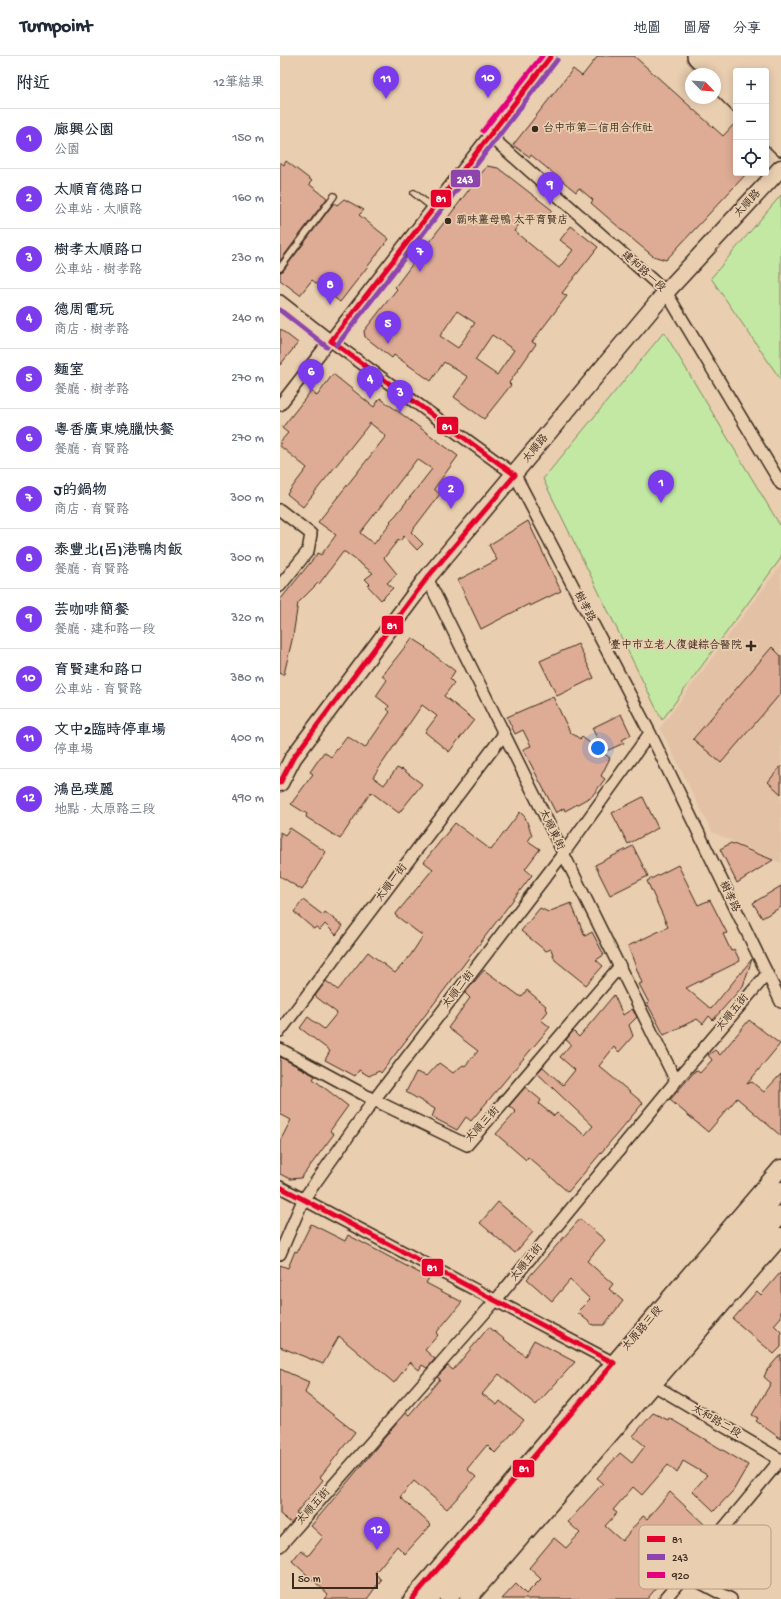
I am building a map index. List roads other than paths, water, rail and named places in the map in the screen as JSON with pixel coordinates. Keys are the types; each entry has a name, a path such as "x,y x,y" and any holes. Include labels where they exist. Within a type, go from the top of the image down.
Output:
{"highway":[{"path":"698,56 733,89"},
{"path":"728,56 741,68"},
{"path":"751,56 781,84"},
{"path":"769,95 781,106"},
{"path":"769,124 781,136"}],"main road":[{"name":"太順路","path":"280,783 284,764 293,758 428,578 666,292 781,168"},
{"name":"太原路三段","path":"412,1599 781,1168"},
{"name":"太原路三段","path":"429,1599 781,1190"},
{"path":"448,1599 781,1214"},
{"path":"468,1599 781,1236"}],"street":[{"path":"280,405 551,56"},
{"path":"686,56 698,68"},
{"path":"714,56 733,75"},
{"path":"767,56 781,69"},
{"path":"721,91 734,104"},
{"path":"769,110 781,122"},
{"name":"建和路一段","path":"490,135 666,292 781,484"},
{"path":"769,138 781,150"},
{"name":"樹孝路","path":"280,301 331,341 515,475 650,733 781,1002"},
{"path":"280,510 311,534 308,551 280,586"},
{"name":"太順東街","path":"428,578 676,1081"},
{"name":"太順二街","path":"280,1254 303,1200 374,1100 563,854 650,733"},
{"name":"太順一街","path":"280,1031 504,734"},
{"name":"太順三街","path":"280,1049 374,1100 467,1145 620,966"},
{"name":"太順五街","path":"280,1546 496,1300 676,1081 767,974"},
{"path":"280,1188 614,1363"},
{"name":"太和路二段","path":"652,1384 781,1459"},
{"path":"727,1525 781,1459"},
{"path":"665,1599 674,1589"},
{"path":"712,1589 731,1599"}],"lane":[{"path":"414,193 433,208"},
{"path":"280,268 334,196"}],"place":[{"name":"育賢建和路口","path":"488,98"},
{"name":"文中2臨時停車場","path":"386,99"},
{"name":"台中市第二信用合作社","path":"535,129"},
{"name":"芸咖啡簡餐","path":"550,205"},
{"name":"霸味薑母鴨 太平育賢店","path":"448,221"},
{"name":"J的鍋物","path":"420,272"},
{"name":"泰豐北(呂)港鴨肉飯","path":"330,305"},
{"name":"麵室","path":"388,344"},
{"name":"粵香廣東燒臘快餐","path":"311,392"},
{"name":"德周電玩","path":"370,399"},
{"name":"樹孝太順路口","path":"400,413"},
{"name":"廊興公園","path":"661,503"},
{"name":"太順育德路口","path":"451,509"},
{"name":"臺中市立老人復健綜合醫院","path":"751,646"},
{"name":"鴻邑璞麗","path":"377,1550"}]}
